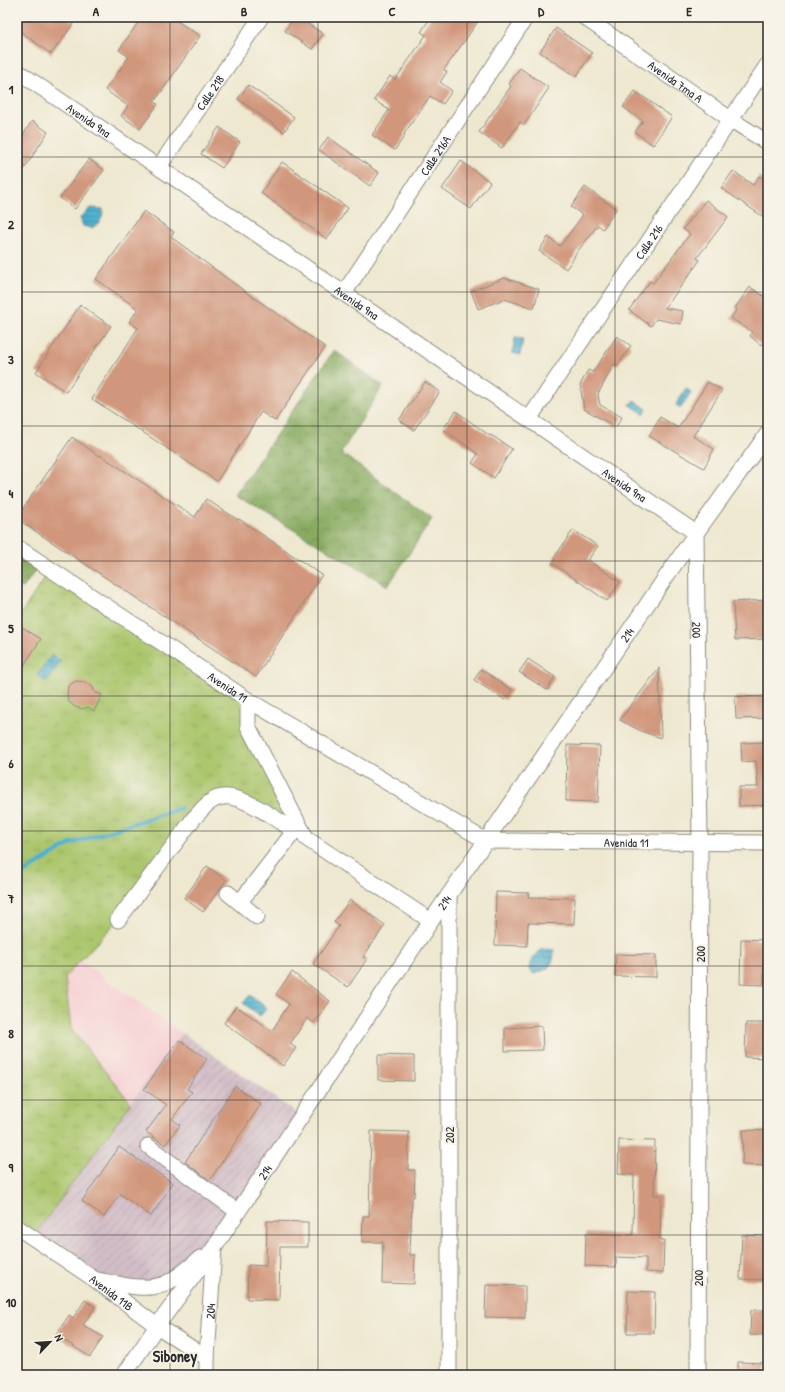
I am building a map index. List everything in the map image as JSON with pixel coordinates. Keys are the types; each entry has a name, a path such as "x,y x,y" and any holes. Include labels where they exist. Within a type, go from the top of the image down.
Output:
{"street":[{"name":"Calle 218","path":"159,167 261,17"},
{"name":"Calle 216A","path":"344,293 526,17"},
{"name":"Avenida 7ma A","path":"584,17 730,119 768,143"},
{"name":"Calle 216","path":"529,419 768,64"},
{"name":"Avenida 9na","path":"17,71 696,533"},
{"name":"214","path":"124,1375 157,1326 214,1248 431,921 696,533 768,433"},
{"name":"200","path":"696,533 700,842 698,1375"},
{"name":"Avenida 11","path":"17,547 248,700 248,726 296,828 307,839 431,921"},
{"path":"248,700 486,841"},
{"path":"118,920 194,818 207,804 223,796 236,798 250,804 296,828 234,898 257,917"},
{"name":"Avenida 11","path":"486,841 768,843"},
{"name":"202","path":"449,896 449,1375"},
{"path":"148,1146 238,1212"},
{"name":"Avenida 11B","path":"17,1227 94,1279 157,1326 207,1358"},
{"path":"94,1279 138,1288 163,1285 183,1272 214,1248"},
{"name":"204","path":"207,1375 214,1248"}],"shaded area":[{"path":"17,916 182,1033 33,1237"},
{"path":"182,1033 301,1116 214,1248 163,1285 94,1279 33,1237"}],"green space":[{"path":"334,350 383,386 341,453 432,519 388,586 235,495"},
{"path":"17,547 41,563 23,588 17,585"},
{"path":"47,574 248,700 248,726 299,825 216,799 118,920 65,977 71,1029 131,1103 33,1237 17,1226 17,620"}],"water":[{"path":"90,208 103,209 100,221 97,225 91,228 83,226 80,218"},
{"path":"515,338 523,339 520,355 512,353"},
{"path":"686,388 691,392 681,408 676,405"},
{"path":"634,400 647,409 644,414 630,405"},
{"path":"52,655 61,661 46,682 37,675"},
{"path":"543,949 554,950 553,960 546,969 534,974 529,970 531,960"},
{"path":"250,995 267,1008 260,1016 243,1003"}],"building":[{"path":"17,17 66,17 74,23 51,54 17,29"},
{"path":"142,17 171,17 200,36 154,102 158,104 140,129 121,116 128,106 105,90 129,57 119,50"},
{"path":"294,17 298,17 323,34 312,49 285,31"},
{"path":"431,17 481,17 444,70 447,72 440,82 452,91 443,104 430,96 395,150 372,135 389,110 374,100 390,76 395,80 426,35 421,32"},
{"path":"556,28 592,53 576,77 540,52"},
{"path":"520,68 549,88 524,125 520,122 502,148 479,132 511,86 509,84"},
{"path":"248,85 294,117 284,132 238,99"},
{"path":"635,91 672,117 653,145 635,132 643,121 623,107"},
{"path":"32,121 48,132 17,180 17,144"},
{"path":"219,127 240,142 222,168 201,154"},
{"path":"328,137 379,173 370,186 319,150"},
{"path":"89,159 104,170 75,209 60,198"},
{"path":"461,161 490,182 471,209 442,189"},
{"path":"282,162 348,208 327,239 261,193"},
{"path":"733,171 753,185 759,176 768,182 768,186 764,193 768,195 768,220 721,188"},
{"path":"585,187 616,209 603,229 598,225 566,269 539,251 548,237 560,246 583,215 571,207"},
{"path":"706,200 728,217 697,258 700,260 665,308 683,311 681,324 656,319 651,326 629,310 650,281 653,283 690,234 683,229"},
{"path":"144,211 174,232 171,237 243,290 325,347 275,421 261,412 217,481 92,399 138,328 129,322 138,309 96,279"},
{"path":"504,278 539,289 534,308 504,299 478,309 471,291"},
{"path":"750,287 768,299 768,335 761,345 750,336 752,332 731,318 737,309 735,308"},
{"path":"80,305 111,326 66,392 36,372"},
{"path":"617,336 631,346 617,366 614,364 598,394 600,405 622,417 616,427 584,409 580,385 588,370 593,372"},
{"path":"425,382 440,392 414,430 399,420"},
{"path":"708,382 722,390 693,436 714,449 704,468 649,436 660,417 678,428"},
{"path":"456,411 490,436 491,435 512,449 494,478 472,463 478,454 443,429"},
{"path":"72,437 99,456 100,455 195,517 206,499 238,520 239,519 322,575 256,677 17,519"},
{"path":"573,530 598,546 588,560 620,582 607,601 552,563"},
{"path":"768,600 768,639 735,640 733,602"},
{"path":"17,624 41,639 17,676"},
{"path":"528,659 555,677 547,690 519,672"},
{"path":"659,668 661,738 641,731 620,720"},
{"path":"481,669 512,690 505,700 474,680"},
{"path":"76,681 85,682 93,687 94,692 102,695 94,711 88,707 83,709 75,707 68,701 68,686"},
{"path":"768,696 768,718 736,719 735,697"},
{"path":"768,742 768,805 739,806 739,787 758,787 756,761 742,762 741,743"},
{"path":"567,745 600,746 598,802 566,801"},
{"path":"207,866 226,880 203,912 184,898"},
{"path":"496,892 529,893 528,897 575,898 574,924 528,923 527,946 495,945"},
{"path":"350,900 385,925 363,957 367,959 348,987 313,964 339,926 334,922"},
{"path":"741,939 768,941 768,962 764,962 764,985 740,984"},
{"path":"616,954 656,955 656,977 615,976"},
{"path":"292,972 330,1001 314,1023 307,1018 290,1044 296,1048 283,1066 224,1023 236,1006 272,1031 289,1004 276,994"},
{"path":"746,1023 768,1023 768,1058 745,1057"},
{"path":"542,1026 543,1050 505,1051 505,1028"},
{"path":"179,1040 207,1059 187,1089 192,1092 172,1119 180,1125 165,1145 146,1132 166,1105 144,1089"},
{"path":"378,1055 414,1056 414,1081 378,1080"},
{"path":"235,1086 261,1104 210,1180 185,1162"},
{"path":"743,1130 768,1131 768,1166 742,1165"},
{"path":"371,1131 409,1132 408,1170 415,1170 414,1197 412,1197 410,1255 415,1255 414,1284 382,1283 383,1242 362,1242 363,1216 369,1216"},
{"path":"619,1140 655,1141 654,1195 661,1195 660,1240 664,1240 663,1273 646,1272 646,1258 616,1257 616,1267 585,1266 586,1233 633,1235 634,1175 618,1174"},
{"path":"119,1147 173,1183 151,1216 120,1194 104,1217 82,1201"},
{"path":"267,1221 308,1222 308,1247 280,1247 279,1300 247,1299 248,1265 266,1266"},
{"path":"742,1235 768,1236 768,1280 740,1279"},
{"path":"486,1285 525,1286 525,1318 485,1317"},
{"path":"628,1291 655,1292 654,1333 627,1333"},
{"path":"85,1300 95,1307 83,1325 103,1337 90,1357 56,1335 69,1315 73,1318"},
{"path":"751,1310 768,1310 768,1335 750,1335"},
{"path":"738,1362 766,1363 766,1375 738,1375"}],"waterway":[{"path":"17,877 70,844 181,808"}],"district":[{"name":"Siboney","path":"175,1356"}]}
